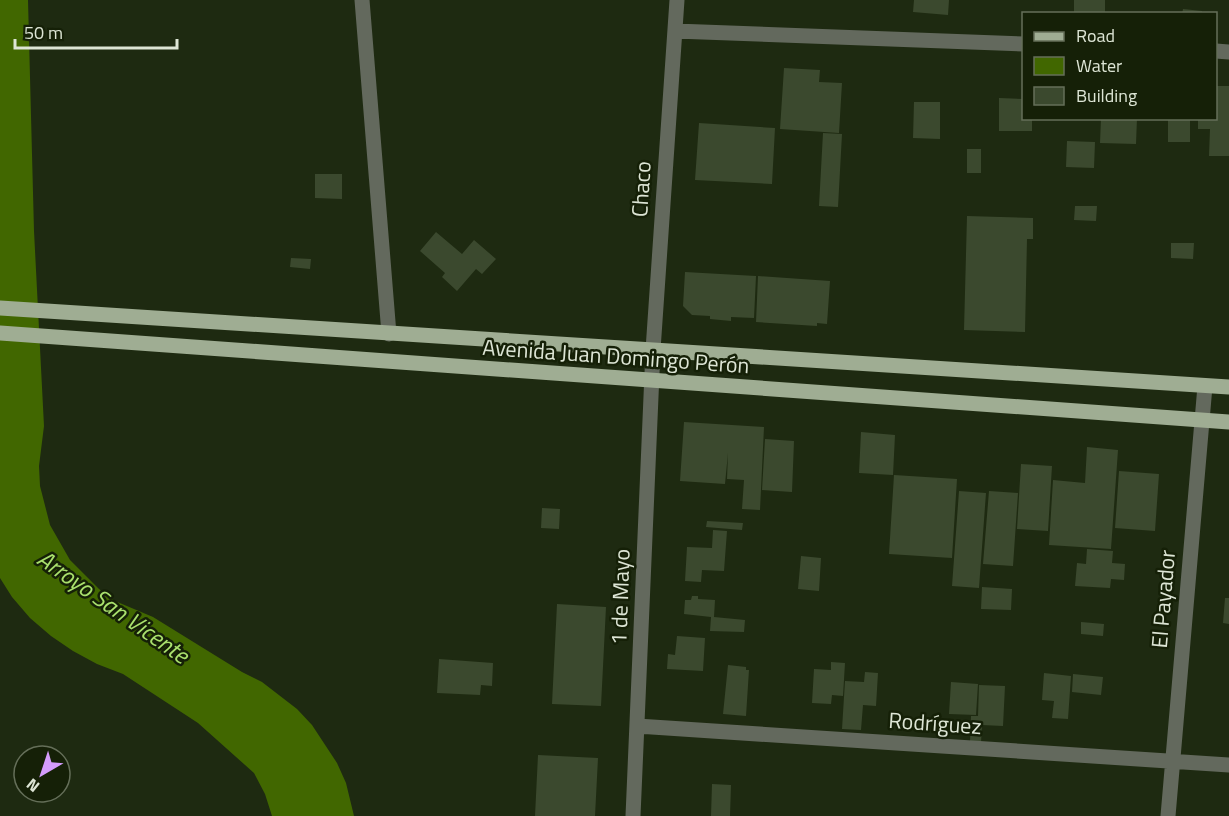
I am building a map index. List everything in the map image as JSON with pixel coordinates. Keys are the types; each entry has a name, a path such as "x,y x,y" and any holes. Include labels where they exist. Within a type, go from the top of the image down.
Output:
{"main road":[{"name":"Avenida Juan Domingo Perón","path":"0,308 1229,387"},
{"name":"Avenida Juan Domingo Perón","path":"0,333 1229,422"}],"street":[{"path":"362,0 389,334"},
{"name":"Chaco","path":"652,381 676,0"},
{"path":"675,31 1022,44"},
{"name":"1 de Mayo","path":"633,816 652,381"},
{"name":"El Payador","path":"1168,816 1205,386"},
{"name":"Rodríguez","path":"638,726 1229,765"}],"water":[{"name":"Arroyo San Vicente","path":"0,0 28,0 34,231 44,426 39,466 40,486 50,525 70,560 99,589 115,601 153,617 262,682 297,709 312,725 337,763 346,783 354,816 272,816 265,794 254,773 198,723 123,674 97,664 51,636 30,618 0,578"}],"building":[{"path":"914,0 949,0 948,15 913,12"},
{"path":"1074,0 1105,0 1105,12 1074,12"},
{"path":"1183,9 1202,11 1202,12 1182,12"},
{"path":"784,68 820,70 819,82 842,83 839,133 780,129"},
{"path":"1217,86 1229,86 1229,156 1209,156 1210,129 1198,129 1198,120 1217,120"},
{"path":"999,98 1022,99 1022,120 1032,120 1032,131 999,131"},
{"path":"914,102 940,102 940,139 913,138"},
{"path":"1101,120 1137,120 1136,144 1100,143"},
{"path":"1168,120 1190,120 1190,142 1168,142"},
{"path":"699,123 775,128 772,184 695,180"},
{"path":"823,133 842,134 838,207 819,206"},
{"path":"1067,141 1095,142 1094,168 1066,167"},
{"path":"967,149 981,149 981,173 967,173"},
{"path":"315,174 342,174 342,199 315,198"},
{"path":"1075,206 1097,206 1096,221 1074,220"},
{"path":"967,216 1033,218 1033,239 1027,239 1025,332 964,330"},
{"path":"436,232 462,254 474,240 496,259 482,274 476,269 457,291 442,277 445,273 420,251"},
{"path":"1171,243 1194,243 1193,259 1171,258"},
{"path":"291,258 311,259 310,269 290,267"},
{"path":"685,272 756,276 754,318 731,317 731,321 692,315 683,306"},
{"path":"758,276 830,281 827,324 817,323 817,326 756,322"},
{"path":"684,422 764,427 760,510 742,509 744,480 727,479 728,453 725,484 680,481"},
{"path":"861,432 895,435 893,475 859,473"},
{"path":"765,439 794,441 792,492 762,490"},
{"path":"1087,447 1118,450 1111,549 1049,545 1053,480 1085,483"},
{"path":"1021,464 1052,466 1048,531 1017,529"},
{"path":"1119,471 1159,474 1155,531 1115,528"},
{"path":"894,475 957,479 952,558 889,554"},
{"path":"959,491 986,493 979,588 952,586"},
{"path":"989,491 1018,493 1013,566 983,564"},
{"path":"542,508 560,509 559,529 541,528"},
{"path":"707,521 743,523 742,530 706,527"},
{"path":"713,530 727,531 724,571 702,570 701,582 685,581 687,547 712,548"},
{"path":"1087,549 1113,551 1112,563 1125,564 1124,580 1111,579 1110,588 1075,586 1077,563 1086,564"},
{"path":"801,556 821,558 819,591 798,589"},
{"path":"982,587 1012,589 1011,610 981,609"},
{"path":"692,596 698,596 698,599 715,600 714,617 745,620 744,632 710,631 711,617 684,614 685,600 691,600"},
{"path":"1225,598 1229,598 1229,624 1223,623"},
{"path":"557,604 606,607 601,706 552,704"},
{"path":"1081,622 1104,624 1103,636 1081,634"},
{"path":"677,636 705,638 703,671 667,669 668,654 675,655"},
{"path":"439,659 493,663 492,686 481,685 480,695 437,693"},
{"path":"831,662 845,663 843,696 832,695 831,704 812,703 814,669 831,670"},
{"path":"728,665 746,667 746,670 749,670 746,716 723,714"},
{"path":"865,672 878,673 876,706 863,705 861,730 842,729 845,681 864,682"},
{"path":"1044,673 1071,676 1068,719 1052,718 1054,701 1042,700"},
{"path":"1073,674 1103,677 1101,695 1072,692"},
{"path":"951,682 978,684 976,715 949,714"},
{"path":"979,685 1005,686 1003,726 982,725 981,743 970,742 971,716 978,716"},
{"path":"538,755 598,758 595,816 535,816"},
{"path":"712,784 731,785 730,816 711,816"}]}
